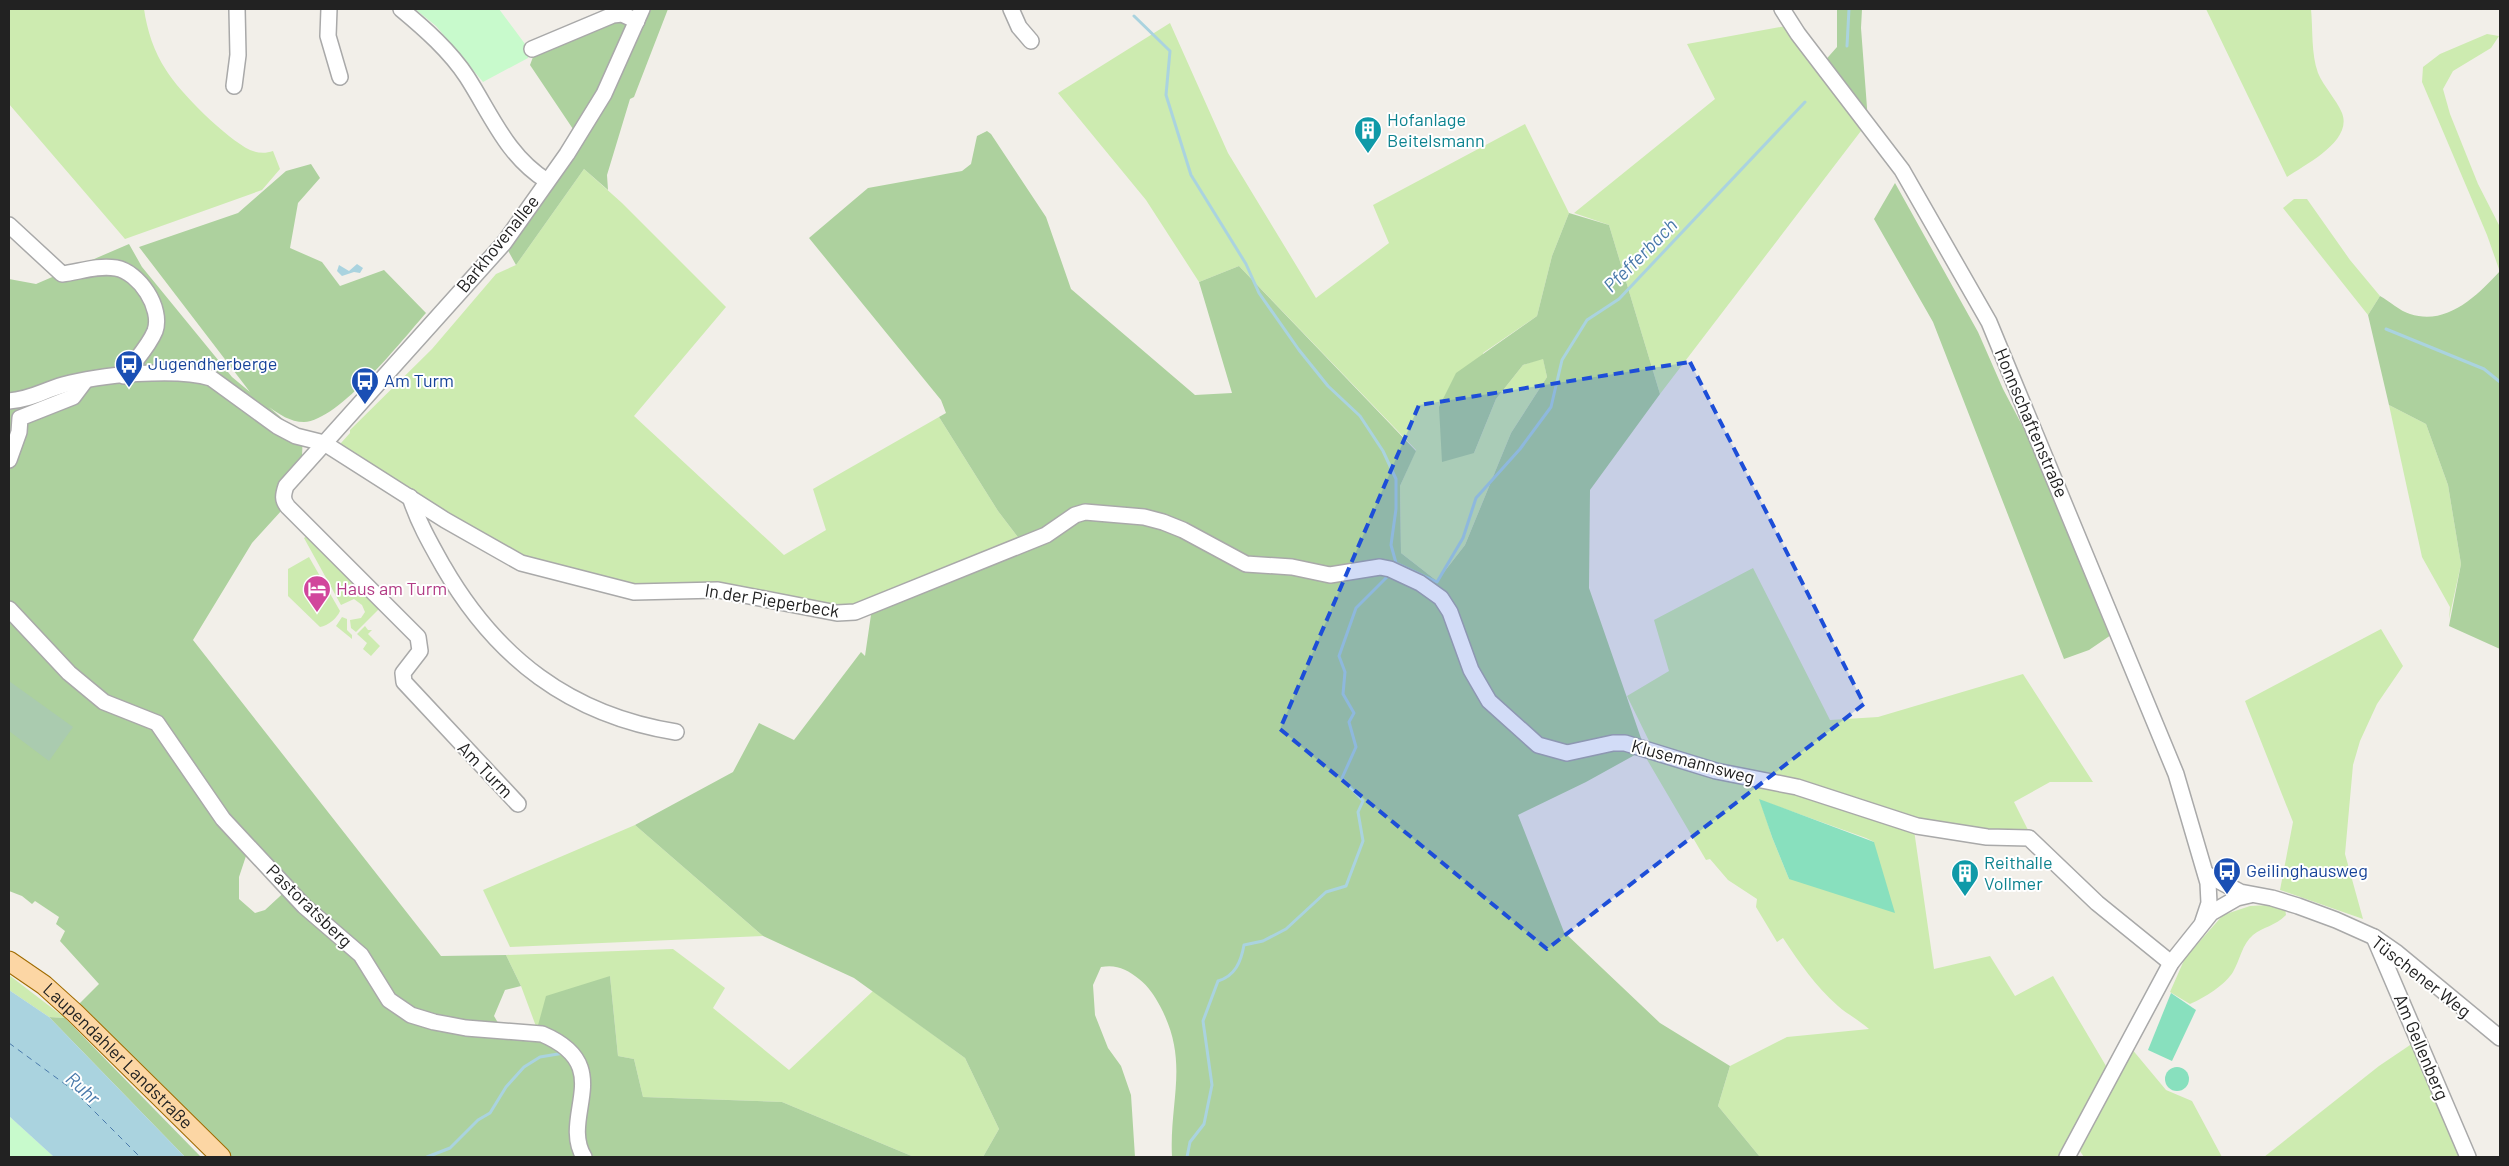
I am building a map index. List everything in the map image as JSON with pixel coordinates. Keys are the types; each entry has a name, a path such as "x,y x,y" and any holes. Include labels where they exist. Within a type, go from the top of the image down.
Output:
{"main road":[{"name":"Laupendahler Landstraße","path":"9,961 44,985 75,1013 221,1157"}],"street":[{"path":"234,86 238,55 237,9"},
{"path":"329,9 328,36 340,77"},
{"path":"401,9 435,40 466,76 518,158 547,181"},
{"path":"1010,9 1019,27 1031,41"},
{"name":"Honnschaftenstraße","path":"1782,9 1798,34 1902,170 1989,322 2164,743 2206,874 2210,894 2203,921"},
{"name":"Barkhovenallee","path":"324,443 489,262 575,141 604,94 640,15 613,15 532,49"},
{"path":"9,224 62,274 94,268 115,268 126,271 148,294 154,306 155,329 124,376"},
{"name":"In der Pieperbeck","path":"9,401 29,399 63,385 124,376 161,374 201,375 211,378 221,383 277,426 296,436 324,443 488,546 521,563 634,592 718,590 837,613 855,612 1046,535 1075,515 1085,512 1119,514 1163,522 1237,561 1254,566"},
{"path":"9,460 19,432 20,418 74,397 85,381"},
{"name":"Am Turm","path":"324,443 286,486 283,496 285,504 418,637 420,651 403,673 404,682 518,804"},
{"path":"410,497 418,522 457,590 478,617 524,667 548,685 612,718 644,727 676,732"},
{"name":"Klusemannsweg","path":"1254,566 1292,567 1330,576 1380,567 1390,569 1420,583 1441,598 1450,612 1471,670 1489,701 1538,744 1567,753 1613,743 1625,743 1716,771 1797,787 1917,826 1987,837 2029,838 2097,904 2171,963"},
{"name":"Pastoratsberg","path":"9,609 69,673 104,702 156,723 223,819 304,906 361,955 389,1000 411,1015 434,1022 466,1028 542,1034 553,1039 574,1056 584,1079 578,1131 580,1151 584,1157"},
{"name":"Tüschener Weg","path":"2206,874 2227,886 2272,898 2336,920 2374,937 2397,953 2500,1038"},
{"path":"2067,1157 2171,963 2203,921 2218,908 2236,898 2253,894"},
{"name":"Am Gellenberg","path":"2374,937 2468,1157"}],"highlighted area":[{"path":"1690,362 1864,704 1547,949 1280,729 1419,405"}],"green space":[{"path":"9,9 144,9 149,33 158,56 182,91 204,114 240,144 255,152 273,151 280,169 262,190 125,239 9,104"},
{"path":"415,9 499,9 528,48 528,58 483,82 436,26"},
{"path":"644,9 668,9 634,97 630,99 607,175 608,190 584,169 516,265 505,245 579,135 530,65 536,49"},
{"path":"1837,9 1862,9 1861,28 1868,121 1822,64 1837,47"},
{"path":"2206,9 2311,9 2313,50 2318,73 2337,103 2344,123 2341,133 2326,151 2287,177"},
{"path":"1170,23 1228,153 1316,298 1389,243 1373,205 1525,124 1569,213 1552,256 1537,316 1483,353 1474,453 1496,399 1523,365 1543,358 1547,377 1511,433 1465,545 1437,581 1401,553 1400,486 1416,450 1239,266 1199,282 1146,200 1058,93"},
{"path":"1791,25 1867,123 1660,394 1609,225 1574,213 1715,99 1687,44"},
{"path":"2487,34 2499,36 2491,48 2453,71 2443,89 2450,114 2478,184 2500,227 2500,272 2487,235 2422,82 2423,67 2440,54"},
{"path":"987,131 991,134 1046,217 1071,289 1195,395 1232,393 1199,282 1239,266 1416,451 1400,486 1401,553 1437,581 1465,545 1511,433 1547,377 1543,359 1523,365 1496,399 1474,453 1442,462 1439,407 1456,373 1537,316 1552,256 1569,213 1609,225 1660,394 1590,490 1589,588 1643,744 1642,751 1586,782 1518,815 1564,932 1660,1023 1730,1066 1718,1106 1760,1157 1172,1157 1176,1063 1169,1026 1158,1002 1146,985 1135,975 1112,966 1101,967 1093,985 1095,1015 1108,1048 1121,1066 1131,1095 1135,1157 983,1157 999,1129 965,1058 854,978 763,936 635,825 733,772 759,723 794,740 861,652 865,656 872,608 1020,540 998,511 939,417 946,413 941,400 809,238 868,188 962,171 971,164 977,136"},
{"path":"311,164 320,178 298,203 290,248 322,262 340,286 384,270 426,313 387,359 335,408 318,418 304,422 294,421 269,407 293,428 303,430 302,457 277,489 277,503 282,510 252,543 193,640 441,956 506,955 521,986 505,990 494,1016 504,1033 537,1029 546,996 610,976 618,1056 634,1059 643,1097 782,1102 914,1157 228,1157 79,1004 99,984 60,941 65,931 56,924 59,917 35,901 32,904 22,896 9,891 9,279 36,284 129,244 142,267 232,377 250,392 139,247 238,213 286,171","holes":["250,844 291,886 265,910 255,913 239,899 239,877"]},
{"path":"584,169 622,203 726,307 634,416 784,555 826,530 813,489 939,417 998,511 1020,540 856,607 791,599 715,582 647,589 561,567 523,555 488,540 341,451 341,443 350,433 350,430 432,349 496,274 516,265"},
{"path":"1895,183 1978,332 2003,389 2033,446 2111,635 2089,650 2064,659 1933,322 1874,219"},
{"path":"2294,199 2307,199 2350,260 2380,296 2368,315 2283,208"},
{"path":"2500,271 2500,649 2449,626 2461,564 2448,485 2426,424 2389,405 2368,315 2380,296 2410,314 2424,317 2449,312 2471,299"},
{"path":"2389,405 2426,424 2448,485 2461,564 2449,619 2450,607 2422,557"},
{"path":"308,535 381,607 356,632 351,628 350,620 361,618 365,612 362,605 354,599 341,605 304,538"},
{"path":"309,557 340,611 332,621 320,627 288,596 288,569"},
{"path":"1753,568 1830,720 1878,717 2023,674 2093,782 2050,782 2014,802 2030,834 1913,823 1934,969 1990,956 2015,996 2053,976 2106,1066 2066,1157 1760,1157 1718,1106 1730,1066 1787,1037 1869,1029 1842,1009 1822,990 1801,965 1783,938 1777,942 1756,907 1757,899 1728,880 1710,859 1706,860 1642,751 1650,743 1627,696 1669,671 1654,620","holes":["1760,800 1874,842 1789,879"]},
{"path":"342,617 347,619 347,630 352,635 352,639 336,626"},
{"path":"365,626 368,630 372,630 368,634 380,646 371,656 363,649 367,643 357,634"},
{"path":"2381,629 2403,666 2377,704 2360,741 2353,765 2345,854 2363,919 2280,890 2293,822 2245,701"},
{"path":"9,681 73,727 49,761 9,731"},
{"path":"1759,799 1874,842 1895,913 1789,879"},
{"path":"635,825 763,936 510,947 483,890"},
{"path":"2269,905 2285,909 2286,915 2278,922 2257,932 2249,939 2233,972 2225,982 2208,995 2190,1004 2170,992 2185,958 2223,915 2250,906"},
{"path":"673,949 725,988 713,1008 789,1070 873,991 965,1058 999,1129 983,1157 914,1157 782,1102 643,1097 634,1059 618,1056 610,976 537,1029 521,986 506,955"},
{"path":"9,975 65,1018 49,1017 9,990"},
{"path":"2171,993 2196,1010 2172,1061 2148,1050"},
{"path":"49,1017 65,1018 201,1157 185,1157"},
{"path":"2416,1041 2466,1157 2264,1157 2379,1066"},
{"path":"2131,1048 2166,1090 2192,1101 2222,1157 2084,1157 2075,1144"},
{"path":"2177,1067 2182,1068 2188,1074 2188,1084 2182,1090 2177,1091 2172,1090 2166,1084 2165,1079 2166,1074 2172,1068"},
{"path":"9,1116 54,1157 9,1157"}],"water":[{"path":"357,264 363,268 360,273 354,272 342,276 337,271 339,265 349,271"},
{"name":"Ruhr","path":"9,990 49,1017 185,1157 54,1157 9,1116"}],"waterway":[{"name":"Pfefferbach","path":"1847,46 1849,9"},
{"name":"Pfefferbach","path":"1134,16 1170,51 1166,95 1191,175 1246,264 1259,293 1299,350 1328,386 1360,416 1383,451 1396,479 1396,509 1391,545 1396,563 1437,582 1463,538 1476,498 1520,449 1551,407 1562,360 1587,320 1619,299 1805,102"},
{"path":"2386,329 2484,369 2500,382"},
{"name":"Pfefferbach","path":"1187,1157 1190,1142 1204,1124 1212,1085 1203,1021 1218,981 1229,976 1236,968 1244,945 1263,941 1286,929 1326,892 1346,886 1363,841 1358,812 1363,801 1342,778 1356,747 1349,722 1354,713 1343,694 1345,672 1339,656 1356,608 1389,575"},
{"path":"427,1157 450,1148 478,1120 490,1113 506,1087 524,1067 540,1057 564,1053"}],"ferry route":[{"path":"9,1043 73,1090 140,1157"}],"place":[{"name":"Hofanlage Beitelsmann","path":"1368,154"},
{"name":"Jugendherberge","path":"129,388"},
{"name":"Am Turm","path":"365,405"},
{"name":"Haus am Turm","path":"317,613"},
{"name":"Geilinghausweg","path":"2227,895"},
{"name":"Reithalle Vollmer","path":"1965,897"}]}
